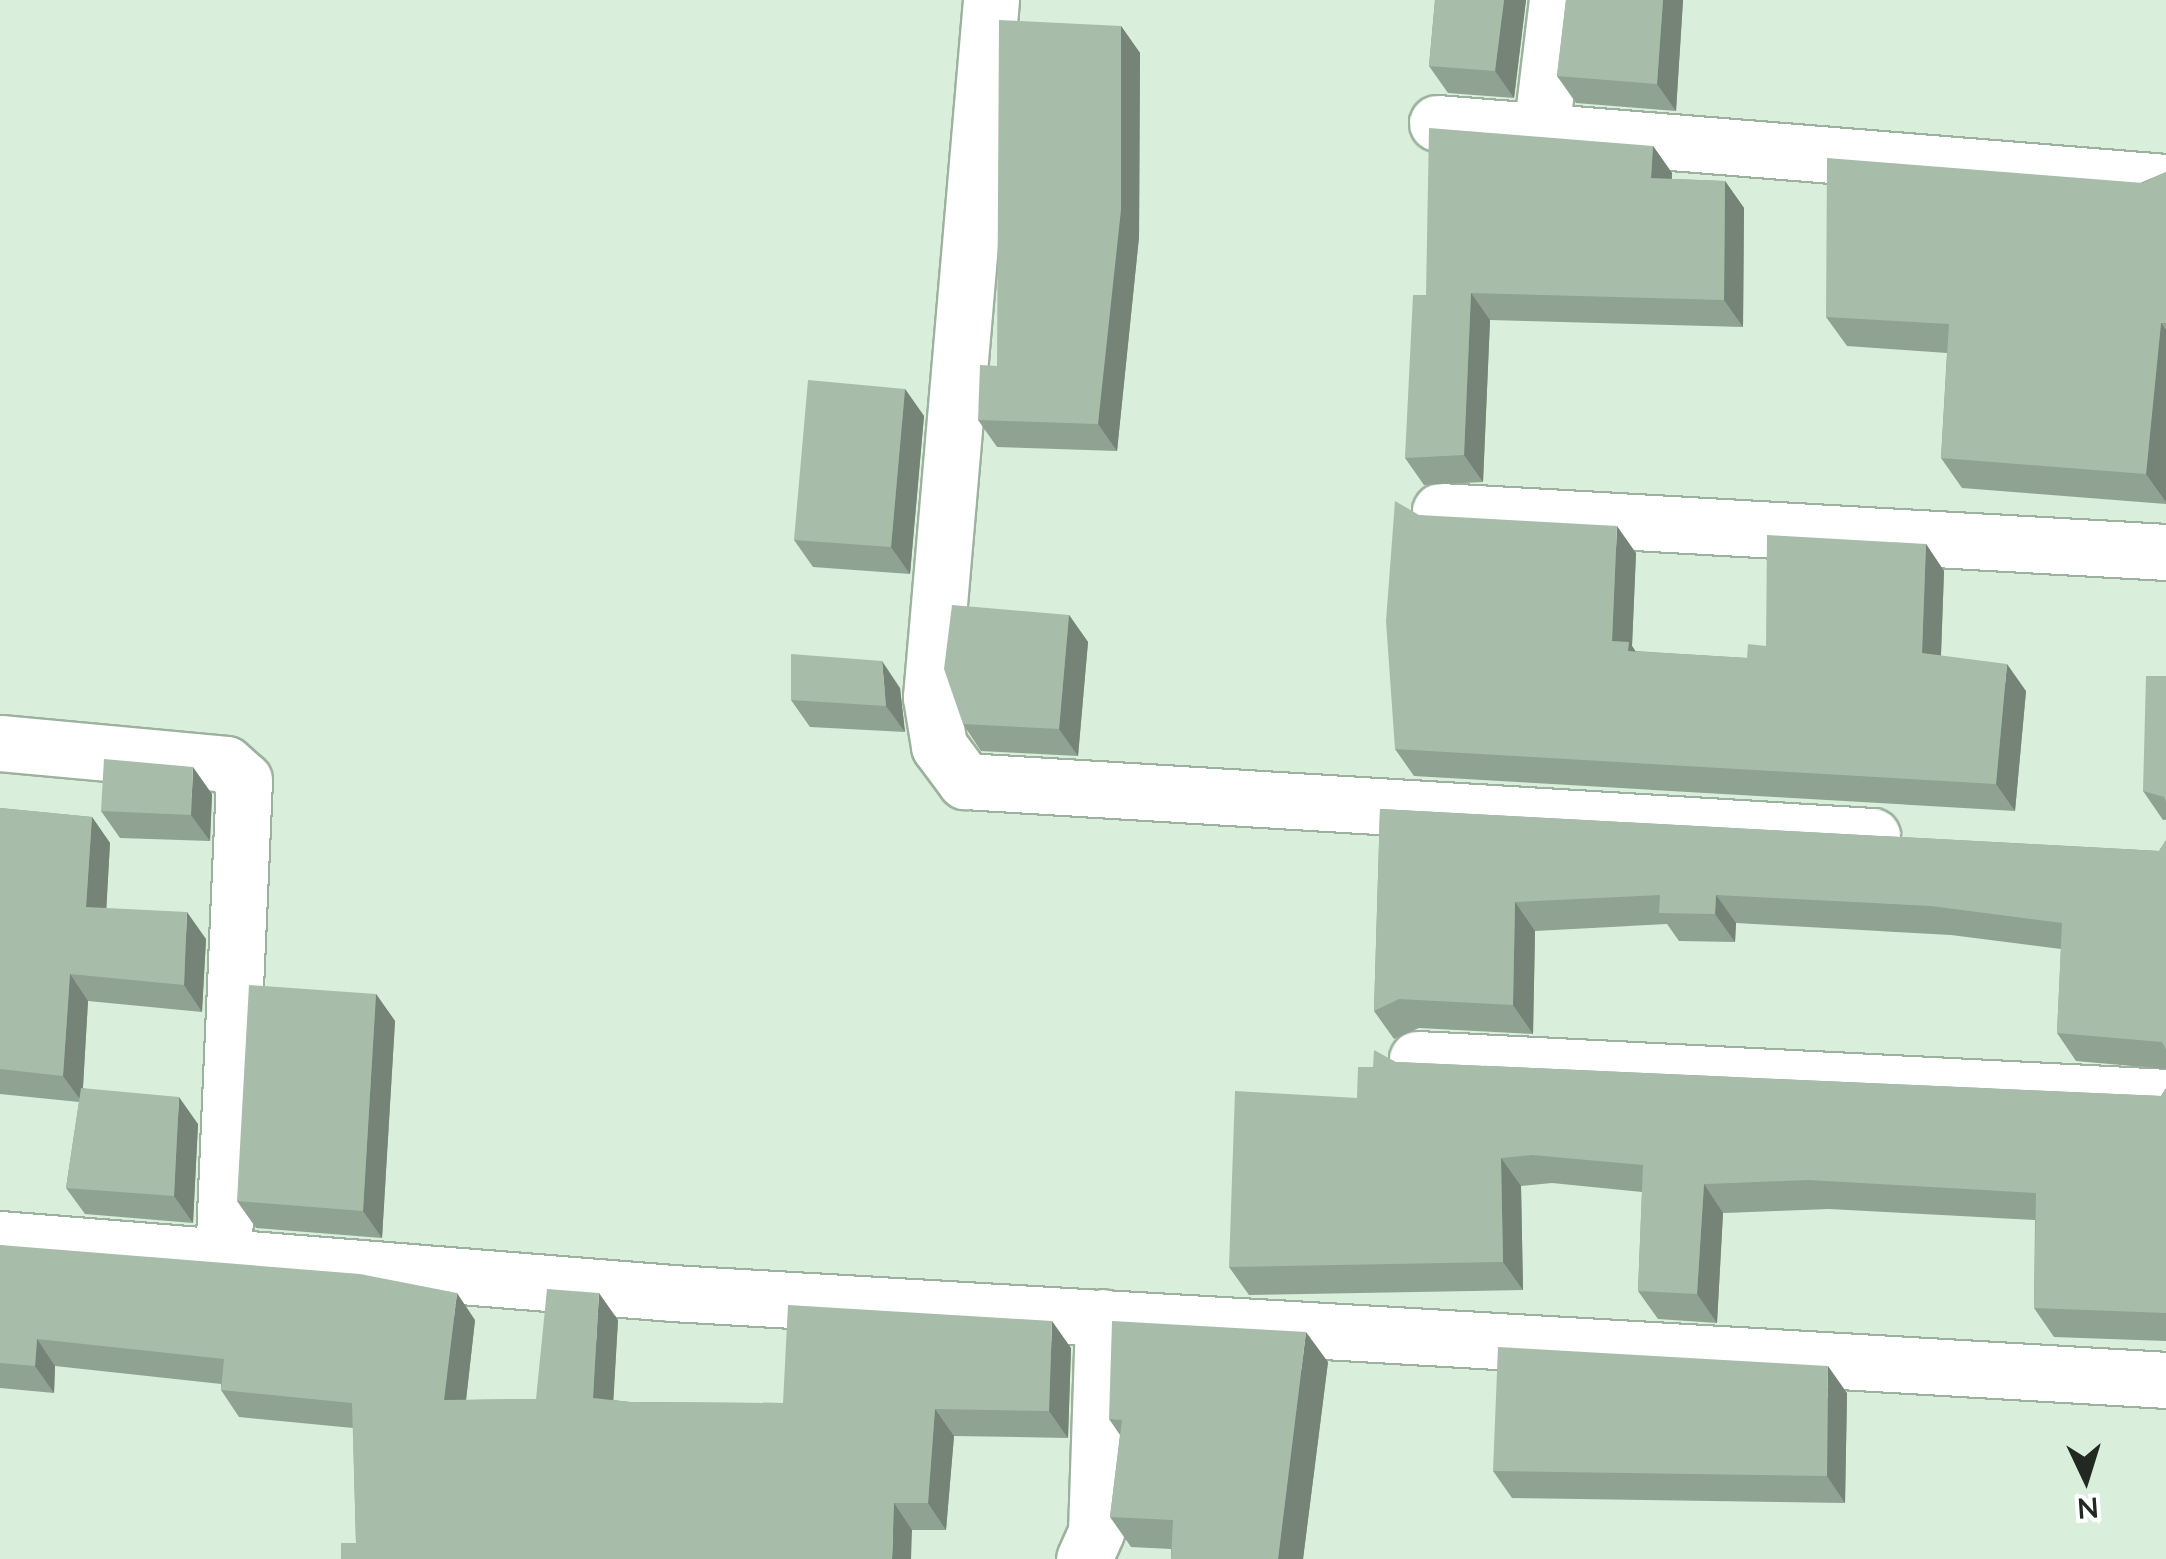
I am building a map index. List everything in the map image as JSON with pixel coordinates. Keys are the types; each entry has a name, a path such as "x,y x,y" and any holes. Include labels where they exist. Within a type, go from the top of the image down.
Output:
{"street":[{"path":"991,0 931,697 939,746 965,781 1931,839"},
{"path":"1541,132 1557,0"},
{"path":"1437,124 2166,182"},
{"path":"1440,511 2166,552"},
{"path":"0,743 226,764 244,780 222,1256"},
{"path":"1417,1059 2166,1096"},
{"path":"0,1239 1103,1318 2166,1380"},
{"path":"1084,1559 1096,1532 1103,1318"}],"building":[{"path":"1435,0 1504,0 1495,71 1429,66"},
{"path":"1566,0 1663,0 1657,84 1557,76"},
{"path":"999,20 1121,26 1121,210 1098,424 978,420 980,365 997,366"},
{"path":"1429,128 1653,146 1651,178 1725,181 1724,300 1471,293 1464,455 1405,458 1413,295 1426,295"},
{"path":"1827,158 2143,183 2166,172 2166,323 2161,323 2146,474 1941,458 1949,324 1826,317"},
{"path":"808,380 905,389 891,547 794,540"},
{"path":"1395,501 1419,515 1617,526 1612,641 1629,642 1628,651 1747,658 1748,644 1766,646 1767,535 1926,544 1922,653 2007,664 1996,784 1395,749 1386,621"},
{"path":"952,605 1069,615 1059,729 963,724 944,669"},
{"path":"791,654 882,661 886,706 791,700"},
{"path":"2146,676 2166,676 2166,801 2143,791"},
{"path":"104,759 193,767 191,815 101,811"},
{"path":"0,808 92,817 86,907 187,912 184,985 70,974 63,1076 0,1069"},
{"path":"1380,809 2159,851 2166,840 2166,1049 2162,1042 2057,1033 2062,923 1931,906 1716,895 1715,914 1659,913 1660,895 1515,902 1513,1005 1399,999 1374,1011"},
{"path":"249,985 376,994 363,1211 237,1201"},
{"path":"1374,1050 1396,1062 2161,1096 2166,1088 2166,1313 2034,1308 2036,1193 1809,1180 1704,1184 1697,1294 1638,1291 1643,1165 1532,1155 1501,1158 1503,1262 1229,1267 1235,1091 1357,1098 1358,1067 1373,1067"},
{"path":"81,1088 179,1097 174,1196 66,1188"},
{"path":"0,1245 360,1274 457,1293 444,1400 536,1399 547,1289 599,1293 593,1398 630,1402 783,1403 788,1305 1052,1321 1049,1411 935,1409 928,1503 894,1503 892,1559 341,1559 341,1543 356,1543 352,1403 221,1390 224,1359 37,1339 35,1366 0,1363"},
{"path":"1112,1321 1306,1332 1278,1559 1171,1559 1173,1520 1110,1517 1122,1420 1109,1419"},
{"path":"1498,1347 1828,1366 1827,1476 1493,1471"}]}
